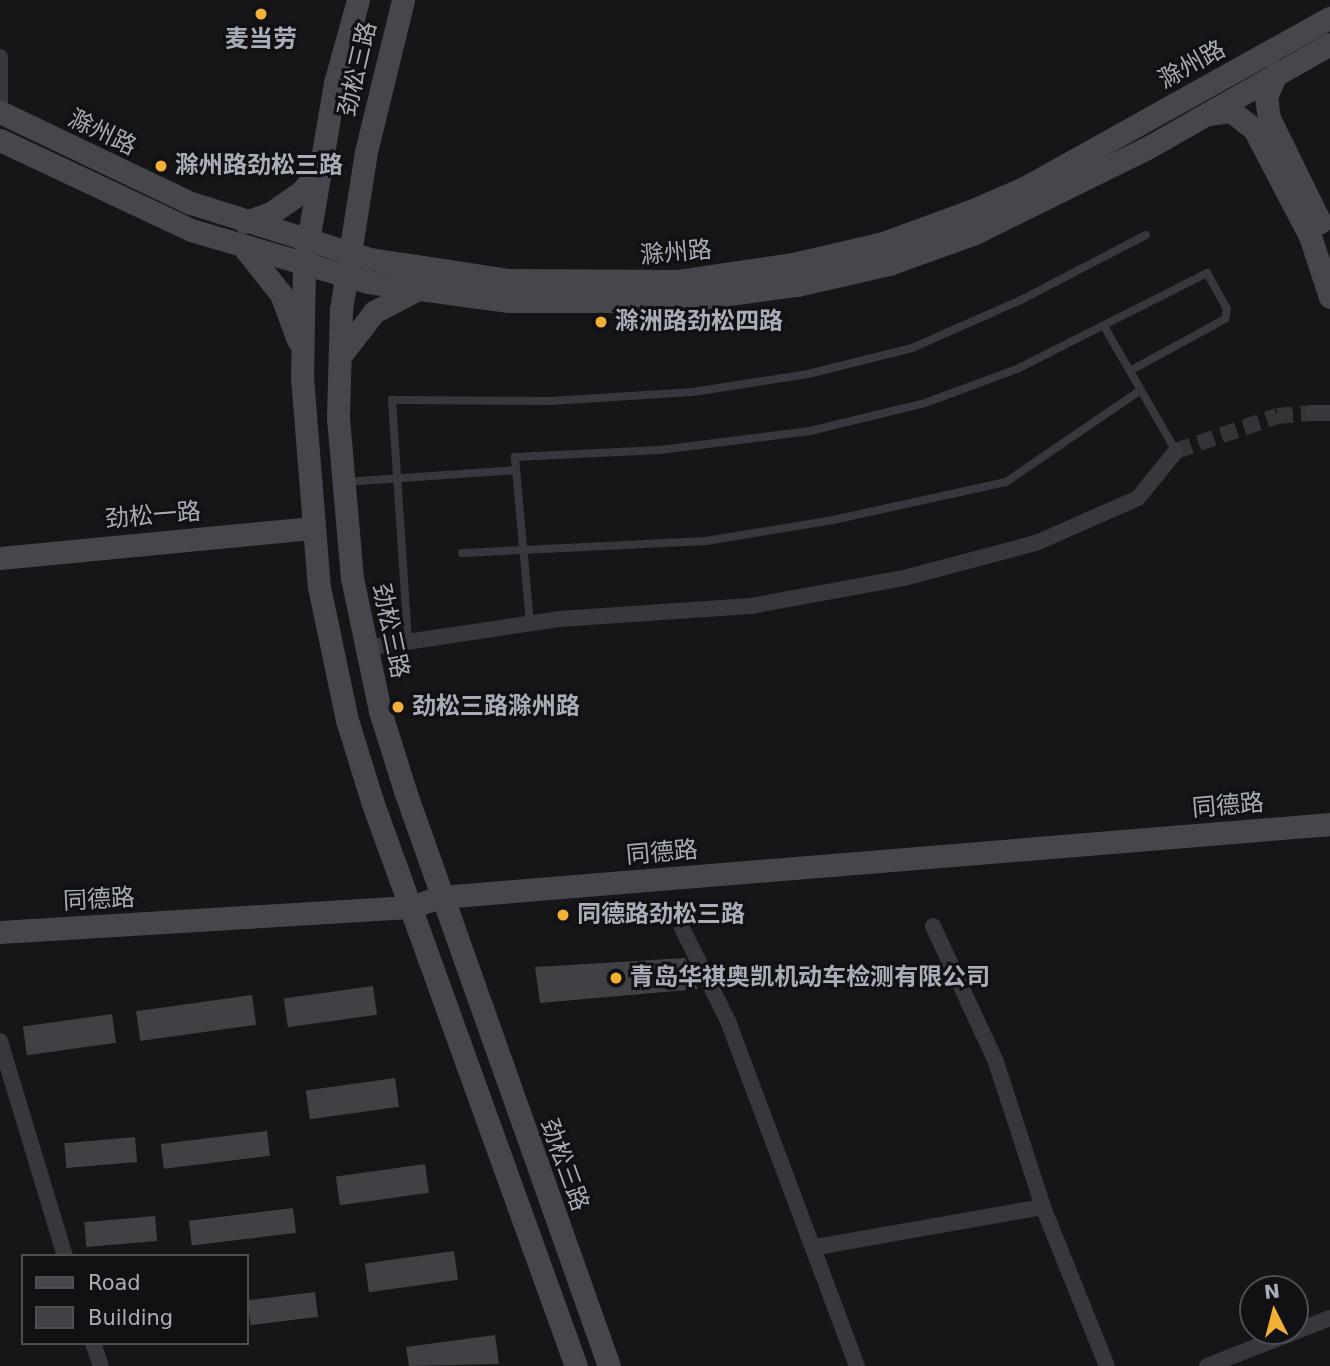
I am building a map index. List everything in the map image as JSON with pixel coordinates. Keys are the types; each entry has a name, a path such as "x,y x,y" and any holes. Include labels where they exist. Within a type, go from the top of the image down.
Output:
{"main road":[{"name":"劲松三路","path":"358,0 318,172 306,254 302,352 311,528 325,625 347,720 409,907 576,1366"},
{"name":"劲松三路","path":"404,0 366,152 347,265 338,359 341,482 366,648 380,711 441,897 608,1366"},
{"name":"滁州路","path":"347,265 623,284 734,275 883,243 1024,188 1330,18"},
{"name":"滁州路","path":"0,140 113,196 244,248 306,254 347,265 414,291 509,301 626,304 797,285 899,261 975,233 1147,148 1277,71 1330,44"},
{"path":"1277,71 1266,97 1262,123 1310,236 1330,297"},
{"name":"滁州路","path":"0,110 150,185 245,222 306,254"},
{"path":"1202,115 1231,111 1262,123 1330,248"},
{"path":"245,222 281,206 318,172"},
{"path":"244,248 281,294 302,352"},
{"path":"338,359 374,312 414,291"},
{"name":"劲松一路","path":"0,558 311,528"},
{"name":"同德路","path":"0,932 409,907 441,897 1330,824"}],"street":[{"path":"0,57 0,110"},
{"path":"366,648 530,623 751,606 904,578 1036,543 1138,498 1177,451"},
{"path":"933,926 996,1062 1043,1207 1107,1366"},
{"path":"682,928 728,1021 816,1247 858,1366"},
{"path":"0,1041 64,1254"},
{"path":"816,1247 1043,1207"},
{"path":"1207,1366 1330,1318"},
{"path":"94,1345 100,1366"}],"lane":[{"path":"408,641 392,400 551,401 693,391 807,374 912,348 1021,299 1146,235"},
{"path":"530,623 515,457 660,450 810,431 900,409 1017,369 1105,328 1207,273 1227,309 1225,319 1130,372"},
{"path":"1105,328 1177,451"},
{"path":"462,553 523,547 706,541 833,520 1006,482 1141,390"},
{"path":"341,482 516,470"}],"building":[{"name":"青岛华祺奥凯机动车检测有限公司","path":"685,958 698,989 540,1003 535,967"},
{"path":"373,986 377,1015 288,1027 284,999"},
{"path":"252,995 256,1025 140,1041 136,1011"},
{"path":"112,1014 116,1043 27,1055 23,1027"},
{"path":"395,1078 399,1107 310,1119 306,1091"},
{"path":"267,1131 270,1156 164,1169 161,1144"},
{"path":"135,1137 137,1162 66,1168 64,1143"},
{"path":"425,1164 429,1193 340,1205 336,1177"},
{"path":"293,1208 296,1233 192,1246 189,1221"},
{"path":"155,1216 157,1241 86,1247 84,1222"},
{"path":"454,1251 458,1280 369,1292 365,1264"},
{"path":"315,1292 318,1317 251,1325 248,1300"},
{"path":"495,1335 499,1364 409,1366 406,1347"}],"tunnel":[{"path":"1176,451 1277,416 1313,413"}],"place":[{"name":"麦当劳","path":"261,14"},
{"name":"滁州路劲松三路","path":"161,166"},
{"name":"滁洲路劲松四路","path":"601,322"},
{"name":"劲松三路滁州路","path":"398,707"},
{"name":"同德路劲松三路","path":"563,915"},
{"name":"青岛华祺奥凯机动车检测有限公司","path":"616,978"}]}
